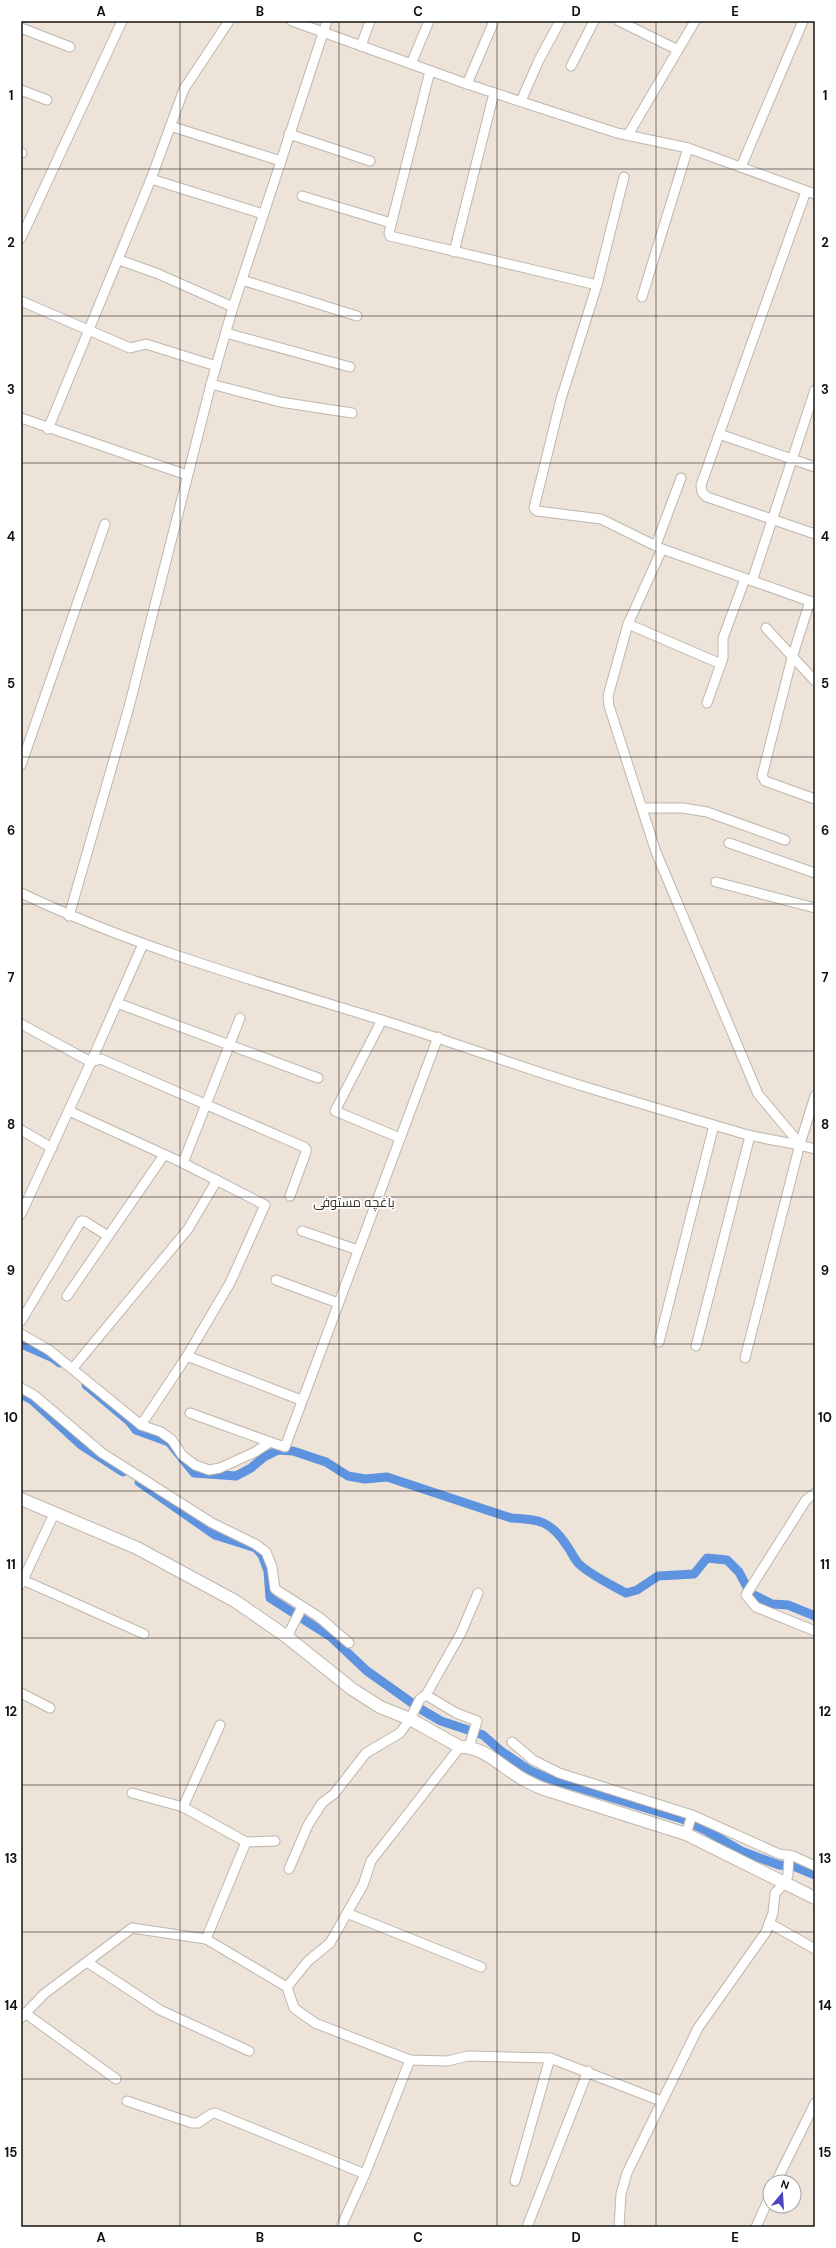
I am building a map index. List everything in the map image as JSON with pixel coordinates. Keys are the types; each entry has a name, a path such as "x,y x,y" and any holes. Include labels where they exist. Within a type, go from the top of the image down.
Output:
{"main road":[{"path":"21,1499 144,1552 235,1601 287,1637 352,1689 380,1707 412,1716 487,1755 520,1777 541,1788 687,1830 787,1878 815,1898"}],"street":[{"path":"21,238 122,21"},
{"path":"48,429 88,330 119,260 184,89 229,21"},
{"path":"292,21 494,93 628,135 688,148 810,192 701,485 702,492 707,497 815,534"},
{"path":"69,916 128,707 187,475 233,307 327,21"},
{"path":"361,46 370,21"},
{"path":"411,64 429,21"},
{"path":"468,84 494,21"},
{"path":"521,101 539,60 560,21"},
{"path":"571,66 594,21"},
{"path":"619,21 678,50"},
{"path":"628,135 695,21"},
{"path":"741,167 803,21"},
{"path":"21,28 70,47"},
{"path":"430,71 391,224 390,236 597,285"},
{"path":"21,90 47,100"},
{"path":"454,252 494,93"},
{"path":"170,126 281,161"},
{"path":"289,134 370,161"},
{"path":"642,296 688,148"},
{"path":"624,177 597,285 562,399 534,508 537,511 601,519 659,547 812,602 792,658 762,779 815,799"},
{"path":"151,179 263,214"},
{"path":"302,196 391,224"},
{"path":"119,260 156,273 233,307"},
{"path":"242,280 357,316"},
{"path":"21,301 130,348 146,344 216,366"},
{"path":"226,333 350,367"},
{"path":"211,384 280,402 352,413"},
{"path":"707,703 721,664 724,648 723,638 749,580 773,520 815,390"},
{"path":"21,418 48,429 187,475"},
{"path":"719,434 815,467"},
{"path":"682,478 659,547 628,624 608,696 609,706 656,852 758,1094 800,1144"},
{"path":"21,765 104,524"},
{"path":"628,624 721,664"},
{"path":"766,628 792,658 815,681"},
{"path":"642,808 683,808 707,812 784,840"},
{"path":"729,843 815,873"},
{"path":"716,882 815,908"},
{"path":"21,893 69,916 143,944 438,1037 576,1084 750,1136 800,1144 815,1149"},
{"path":"21,1214 92,1062 143,944"},
{"path":"117,1003 318,1078"},
{"path":"183,1164 240,1018"},
{"path":"382,1020 335,1111 400,1138"},
{"path":"21,1024 92,1062 101,1059 306,1149 290,1196"},
{"path":"190,1413 285,1447 301,1400 438,1037"},
{"path":"745,1358 800,1144 815,1096"},
{"path":"69,1111 217,1180 265,1205 230,1284 187,1356 141,1425"},
{"path":"659,1342 714,1125"},
{"path":"21,1130 52,1148"},
{"path":"696,1346 750,1136"},
{"path":"67,1296 164,1155"},
{"path":"73,1368 188,1230 217,1180"},
{"path":"21,1322 81,1222 84,1221 108,1236"},
{"path":"302,1231 358,1250"},
{"path":"276,1280 338,1303"},
{"path":"21,1334 49,1350 73,1368 141,1425 161,1432 172,1440 182,1455 190,1462 209,1470 234,1463 270,1442"},
{"path":"187,1356 301,1400"},
{"path":"21,1388 34,1395 102,1453 212,1523 255,1544 266,1552 272,1567 275,1590 319,1617 349,1643"},
{"path":"815,1493 806,1500 746,1594 756,1607 815,1631"},
{"path":"54,1514 22,1582 144,1634"},
{"path":"289,1869 308,1826 322,1803 334,1794 366,1753 400,1733 412,1716 461,1633 478,1593"},
{"path":"287,1637 302,1607"},
{"path":"21,1693 50,1708"},
{"path":"287,1987 308,1961 330,1943 349,1914 363,1885 371,1861 466,1745 477,1721 456,1713 423,1697"},
{"path":"183,1807 220,1725"},
{"path":"512,1742 533,1760 559,1773 692,1815 779,1854 815,1866"},
{"path":"132,1793 183,1807 246,1842 275,1841"},
{"path":"687,1830 692,1815"},
{"path":"206,1939 246,1842"},
{"path":"619,2227 621,2194 627,2173 661,2100 698,2028 766,1932 773,1913 775,1893 787,1878 789,1858"},
{"path":"349,1914 481,1967"},
{"path":"769,1923 815,1949"},
{"path":"116,2079 23,2015 44,1994 132,1928 206,1939 287,1987 294,2008 316,2023 410,2060 447,2061 468,2056 550,2058 588,2071 661,2100"},
{"path":"87,1962 160,2010 249,2051"},
{"path":"515,2181 550,2058"},
{"path":"341,2227 366,2174 410,2060"},
{"path":"527,2227 588,2071"},
{"path":"126,2101 192,2123 198,2123 215,2113 366,2174"},
{"path":"780,2174 815,2103"},
{"path":"756,2227 762,2214"}],"waterway":[{"path":"21,1344 53,1358 60,1363"},
{"path":"86,1385 129,1421 136,1430 169,1442 194,1473 236,1476 251,1468 264,1457 278,1450 293,1451 326,1462 348,1476 365,1479 387,1477 511,1518 529,1519 544,1523 550,1526 561,1538 579,1564 595,1576 626,1593 637,1590 658,1576 694,1574 707,1558 727,1560 739,1572 750,1593 772,1604 788,1605 815,1616"},
{"path":"21,1394 32,1400 81,1445 123,1472"},
{"path":"139,1482 215,1535 256,1548 262,1555 268,1571 270,1598 331,1637 367,1671 422,1710 441,1721 483,1735 501,1751 529,1770 547,1778 682,1819 707,1831 741,1851 779,1865 796,1867 815,1875"}],"district":[{"name":"باغچه مستوفی","path":"354,1202"}]}
